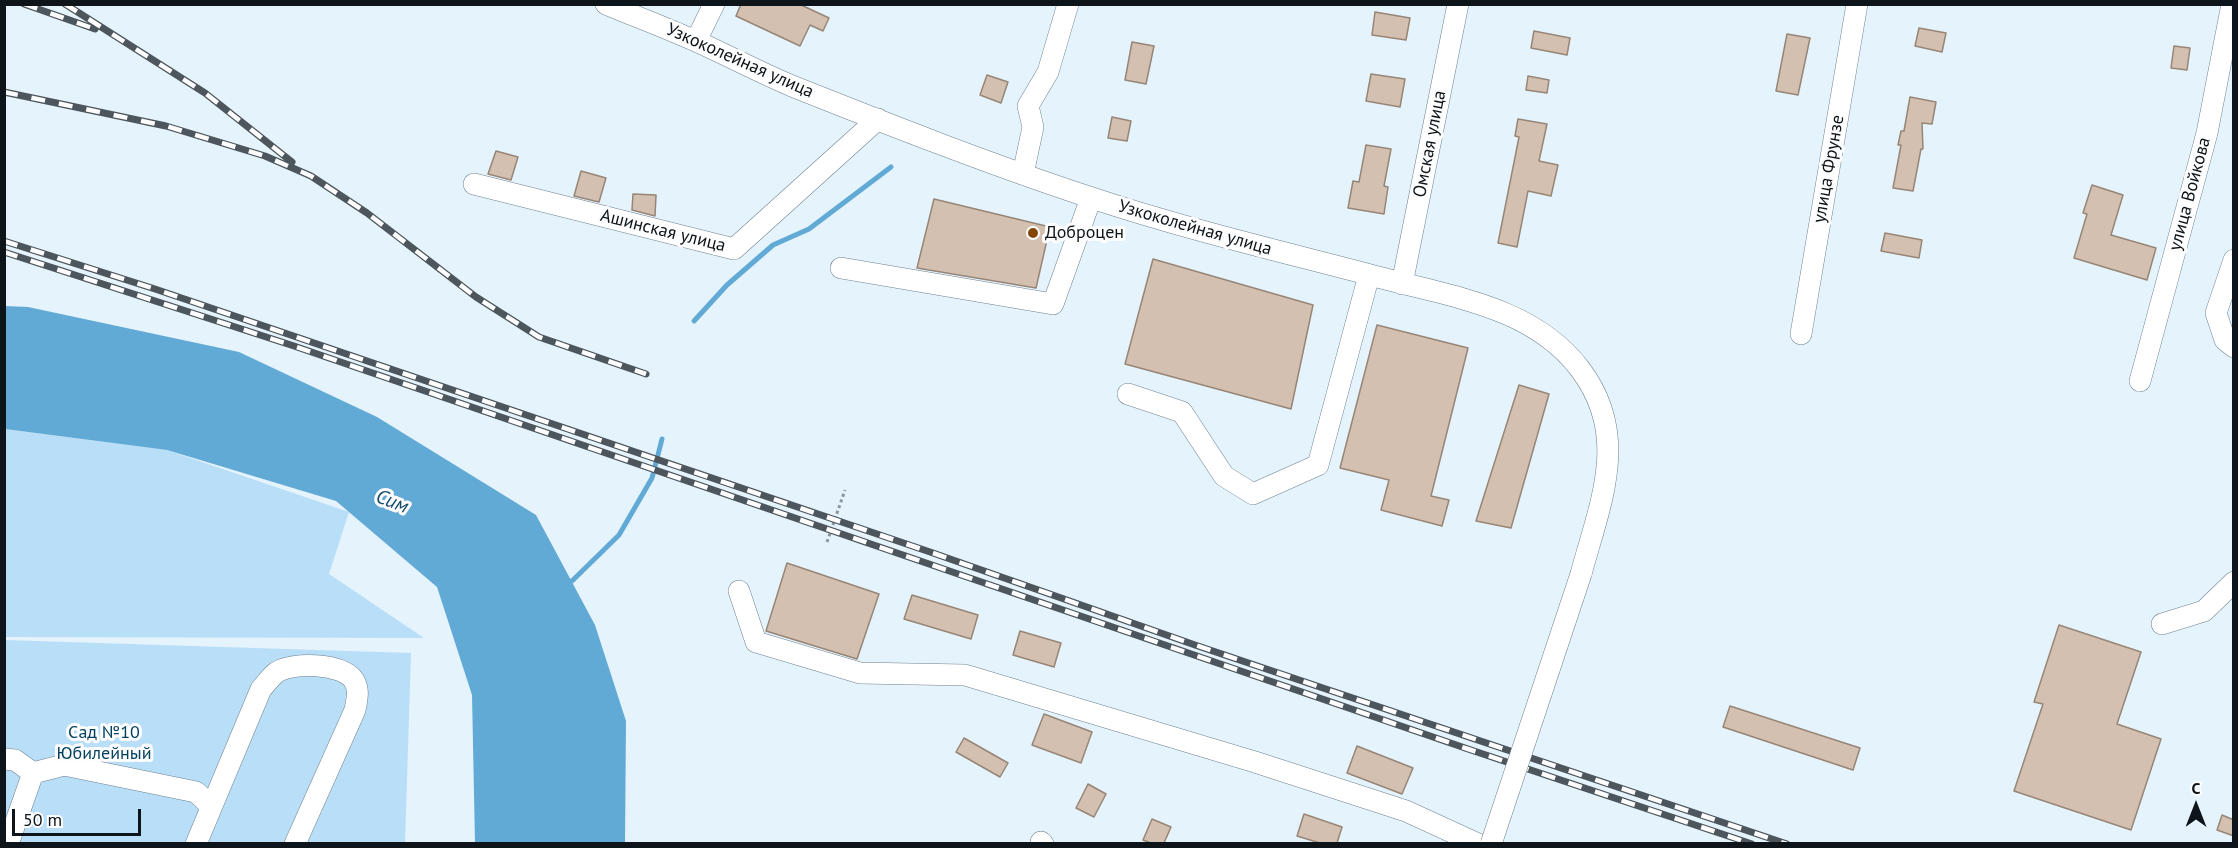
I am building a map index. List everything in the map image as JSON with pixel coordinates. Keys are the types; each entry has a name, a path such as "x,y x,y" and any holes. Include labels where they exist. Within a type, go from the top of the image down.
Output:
{"street":[{"name":"Узкоколейная улица","path":"606,4 696,41 789,85 1091,198 1290,256 1486,305 1539,329 1580,369 1603,410 1609,459 1600,507 1581,574 1491,843"},
{"path":"696,41 714,4"},
{"path":"1023,174 1033,127 1028,106 1048,72 1068,4"},
{"name":"Омская улица","path":"1402,284 1458,4"},
{"name":"улица Фрунзе","path":"1801,334 1857,4"},
{"name":"улица Войкова","path":"2140,381 2207,133 2232,4"},
{"name":"Ашинская улица","path":"474,184 734,249 878,119"},
{"path":"841,268 1053,304 1091,198"},
{"path":"2234,260 2216,313 2225,340 2234,348"},
{"path":"1128,394 1182,412 1224,476 1253,494 1318,465 1369,275"},
{"path":"2162,624 2204,611 2234,582"},
{"path":"739,591 756,642 860,673 965,675 1255,762 1406,811 1478,843"},
{"path":"196,843 261,689 276,673 293,666 312,665 337,669 352,678 359,693 355,710 295,843"},
{"path":"4,759 15,760 33,773"},
{"path":"33,773 64,765 196,792 211,806"},
{"path":"8,843 33,773"}],"path":[{"path":"827,542 845,490"}],"green space":[{"path":"5,429 167,450 349,512 329,574 424,638 5,637"},
{"name":"Сад №10 Юбилейный","path":"5,640 411,653 405,843 5,844"}],"water":[{"name":"Сим","path":"5,306 28,307 239,352 377,417 536,515 595,625 626,721 625,843 475,843 472,695 437,587 336,501 167,450 5,429"}],"building":[{"path":"741,4 799,4 829,18 823,31 810,25 800,46 736,16"},
{"path":"1375,12 1410,18 1406,40 1372,35"},
{"path":"1919,28 1946,33 1942,52 1915,46"},
{"path":"1534,31 1570,38 1567,55 1531,48"},
{"path":"1787,34 1810,38 1798,95 1776,91"},
{"path":"1132,42 1154,46 1146,84 1125,80"},
{"path":"2174,46 2190,48 2187,70 2171,68"},
{"path":"1371,74 1405,79 1400,107 1366,101"},
{"path":"987,75 1008,82 1001,103 980,95"},
{"path":"1528,76 1549,80 1547,93 1526,90"},
{"path":"1910,97 1936,102 1932,124 1922,123 1923,149 1921,149 1913,191 1893,188 1901,145 1898,145 1901,131 1904,131"},
{"path":"1112,117 1131,121 1127,141 1108,138"},
{"path":"1518,119 1547,124 1539,161 1558,165 1551,196 1528,191 1517,247 1498,243 1519,137 1515,136"},
{"path":"1366,145 1391,149 1384,186 1388,187 1384,214 1348,208 1353,181 1359,182"},
{"path":"496,151 518,157 511,180 488,174"},
{"path":"581,171 606,178 599,202 574,196"},
{"path":"2092,185 2123,195 2111,235 2156,248 2147,280 2074,258 2087,214 2083,213"},
{"path":"633,194 656,195 655,216 632,210"},
{"path":"934,199 1050,227 1036,288 917,268"},
{"path":"1885,233 1922,240 1919,258 1881,251"},
{"path":"1153,259 1313,305 1291,409 1125,364"},
{"path":"1377,325 1468,348 1431,496 1449,500 1442,526 1381,510 1389,480 1340,468"},
{"path":"1519,385 1549,394 1511,528 1476,521"},
{"path":"787,563 879,594 857,659 766,631"},
{"path":"912,595 978,615 971,639 904,619"},
{"path":"2059,625 2141,652 2117,724 2161,739 2131,830 2014,791 2043,704 2034,702"},
{"path":"1020,631 1061,643 1054,667 1013,655"},
{"path":"1730,706 1860,748 1853,770 1723,727"},
{"path":"1044,714 1092,732 1081,763 1032,745"},
{"path":"964,738 1008,763 1000,777 956,752"},
{"path":"1357,746 1413,768 1402,794 1347,773"},
{"path":"1088,784 1106,794 1094,817 1076,808"},
{"path":"1304,814 1342,827 1337,843 1320,843 1297,836"},
{"path":"2222,815 2234,820 2234,836 2217,830"},
{"path":"1152,819 1171,827 1164,843 1151,843 1143,840"}],"waterway":[{"path":"694,321 727,285 773,245 809,229 891,167"},
{"path":"565,582 572,581 619,535 652,478 662,439"}],"railway":[{"path":"24,4 95,29"},
{"path":"65,4 205,93 292,162"},
{"path":"4,92 166,126 265,156 311,176 367,213 476,297 539,337 646,374"},
{"path":"4,241 155,289 933,553 1195,645 1787,844"},
{"path":"4,252 294,346 1468,749 1752,844"}],"place":[{"name":"Доброцен","path":"1033,233"}]}
